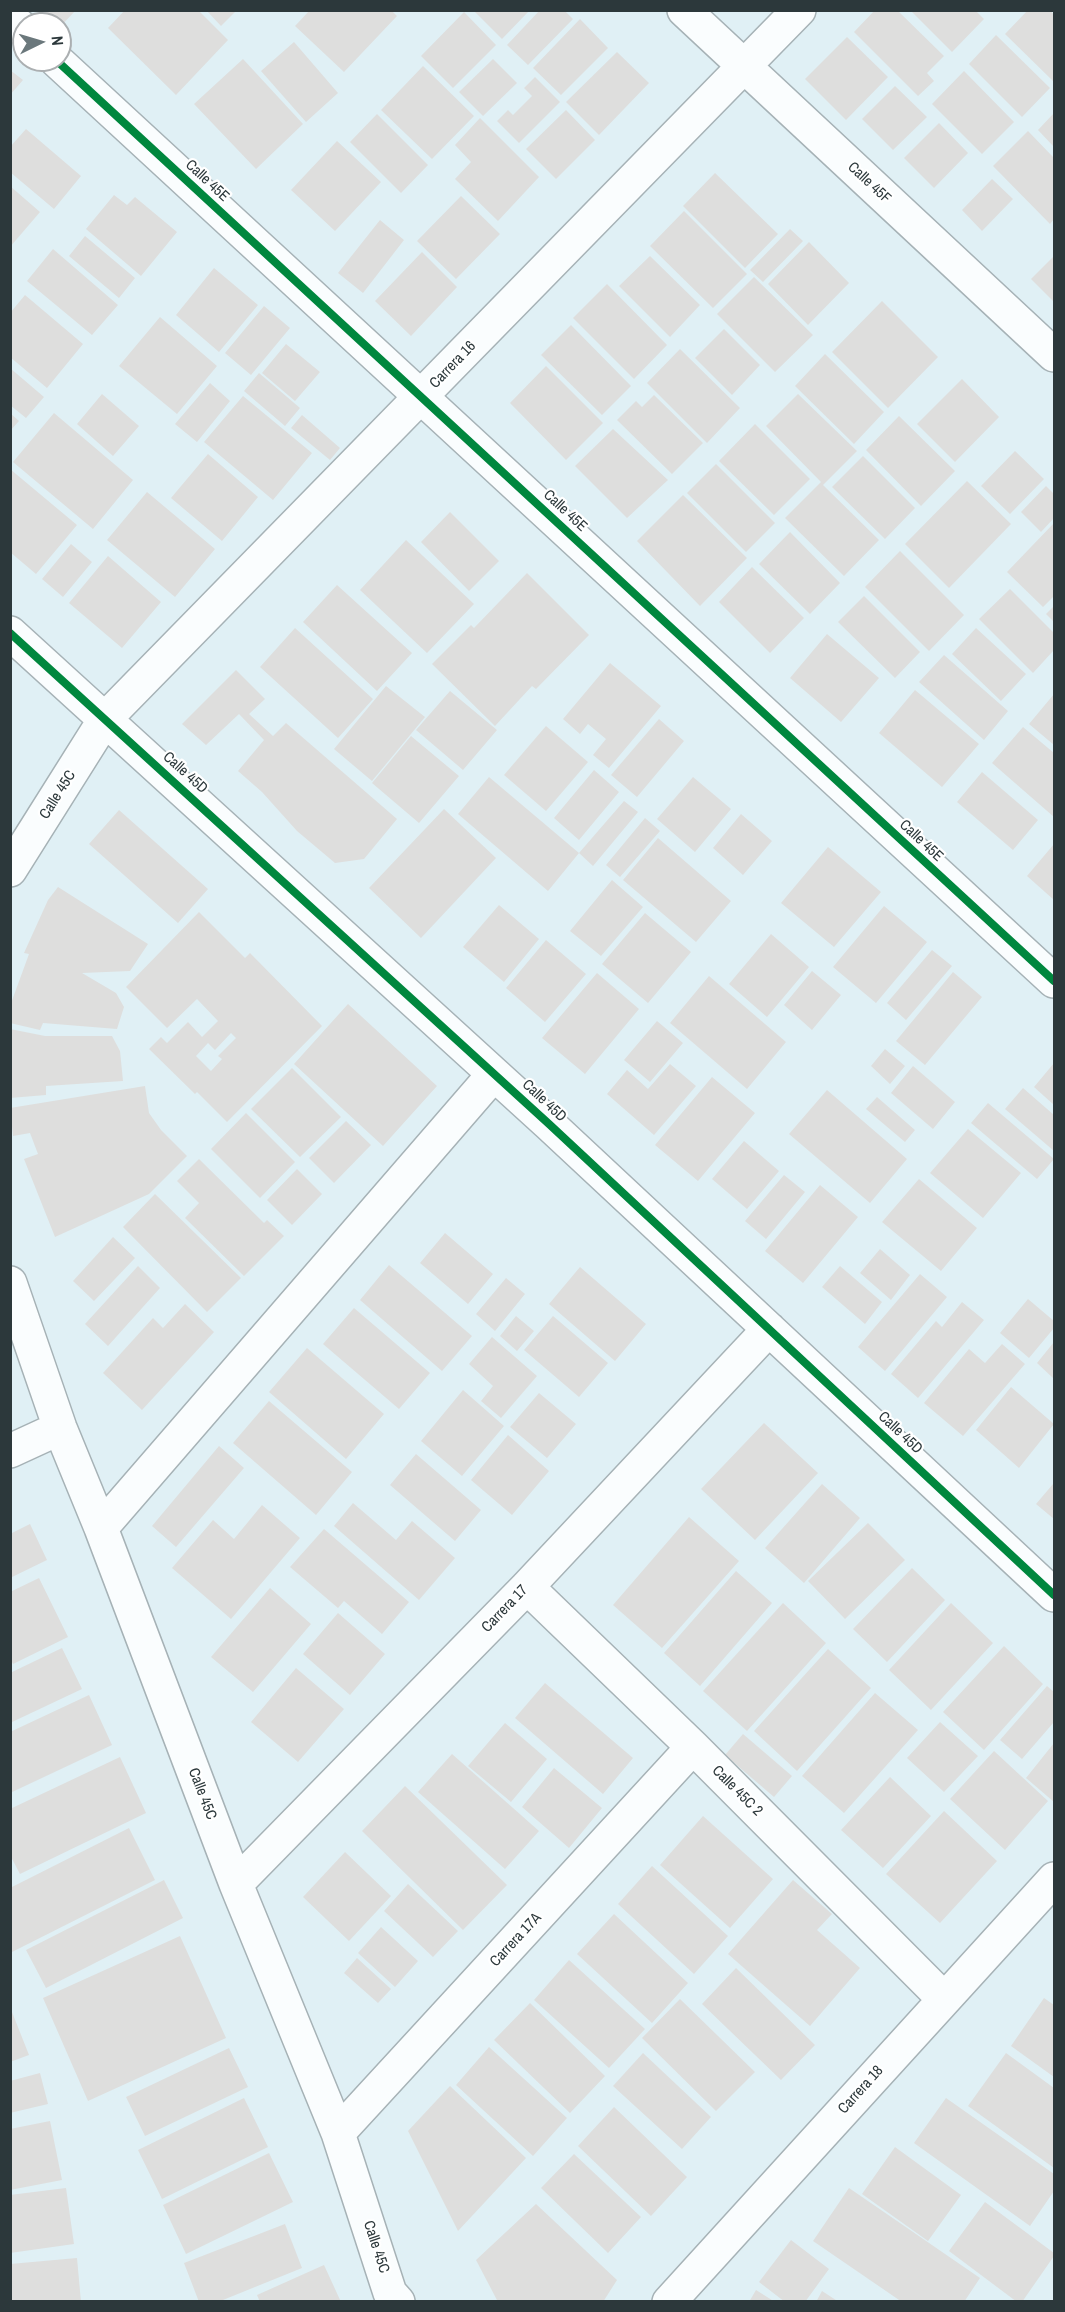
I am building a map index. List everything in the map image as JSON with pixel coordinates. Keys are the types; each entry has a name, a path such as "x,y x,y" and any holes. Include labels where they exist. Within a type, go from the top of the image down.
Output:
{"street":[{"name":"Calle 45F","path":"684,10 1054,355"},
{"name":"Carrera 16","path":"105,719 799,10"},
{"name":"Calle 45E","path":"69,72 1054,981"},
{"name":"Calle 45D","path":"10,633 494,1074 1054,1595"},
{"name":"Calle 45C","path":"10,870 105,719"},
{"path":"101,1528 494,1074"},
{"name":"Calle 45C","path":"10,1283 60,1428 101,1528 236,1884 338,2133 390,2294 398,2301"},
{"name":"Carrera 17","path":"236,1884 527,1587 769,1329"},
{"path":"10,1451 60,1428"},
{"name":"Calle 45C 2","path":"527,1587 693,1747 944,1999"},
{"name":"Carrera 17A","path":"338,2133 693,1747"},
{"name":"Carrera 18","path":"669,2301 1054,1879"}],"building":[{"path":"42,10 76,10 72,14 72,12 44,12"},
{"path":"125,10 198,10 228,40 176,95 108,28"},
{"path":"206,10 237,10 221,26"},
{"path":"310,10 391,10 397,16 344,72 295,26"},
{"path":"473,10 530,10 502,39"},
{"path":"540,10 564,10 573,19 528,65 507,45"},
{"path":"875,10 897,10 944,56 927,73 934,81 918,96 854,32"},
{"path":"910,10 975,10 984,19 952,52"},
{"path":"1028,10 1050,10 1054,15 1053,81 1005,34"},
{"path":"464,12 496,45 453,88 421,56"},
{"path":"580,19 608,48 561,95 533,68"},
{"path":"996,35 1050,88 1022,117 969,64"},
{"path":"847,37 888,77 846,120 805,79"},
{"path":"294,42 338,93 306,122 261,71"},
{"path":"617,52 649,83 599,135 566,102"},
{"path":"243,59 303,124 256,169 194,104"},
{"path":"493,59 517,83 483,116 459,92"},
{"path":"423,66 474,116 432,159 381,110"},
{"path":"10,70 23,80 10,95"},
{"path":"964,71 1014,122 982,154 932,104"},
{"path":"535,77 560,102 519,143 497,121 508,110 513,115 532,96 524,88"},
{"path":"895,86 927,117 893,150 862,119"},
{"path":"566,110 595,140 556,179 526,149"},
{"path":"1054,113 1054,147 1038,130"},
{"path":"377,114 428,165 401,193 350,142"},
{"path":"480,118 539,177 498,221 455,179 471,162 455,145"},
{"path":"939,123 968,153 934,188 904,158"},
{"path":"26,129 81,176 54,209 10,172 10,147"},
{"path":"1028,131 1054,158 1054,219 1050,224 993,166"},
{"path":"337,141 381,182 335,231 291,190"},
{"path":"715,173 778,234 745,268 683,206"},
{"path":"992,179 1013,199 982,231 962,210"},
{"path":"10,186 40,212 10,247"},
{"path":"114,195 127,205 135,197 177,232 141,276 86,229"},
{"path":"461,196 500,234 456,279 417,241"},
{"path":"684,211 747,274 713,308 650,246"},
{"path":"380,220 404,240 363,293 338,273"},
{"path":"790,229 803,241 763,282 750,270"},
{"path":"85,236 135,278 119,298 69,256"},
{"path":"809,242 849,283 808,325 768,284"},
{"path":"53,249 118,305 92,335 27,281"},
{"path":"422,252 457,287 411,336 375,301"},
{"path":"650,256 700,305 670,337 619,286"},
{"path":"1054,256 1054,302 1031,279"},
{"path":"214,268 258,305 219,352 176,315"},
{"path":"754,277 813,335 775,372 717,314"},
{"path":"607,284 667,345 634,379 573,318"},
{"path":"25,295 83,344 47,388 10,357 10,313"},
{"path":"882,301 938,357 888,408 832,352"},
{"path":"264,306 290,328 251,375 225,353"},
{"path":"160,317 217,366 177,414 119,366"},
{"path":"571,325 631,386 602,415 541,355"},
{"path":"724,329 760,365 732,395 695,358"},
{"path":"286,344 320,372 295,401 262,373"},
{"path":"680,349 740,408 707,443 647,383"},
{"path":"825,354 884,412 854,444 795,386"},
{"path":"546,366 603,423 566,460 510,403"},
{"path":"10,368 44,397 26,418 10,405"},
{"path":"259,373 300,408 285,426 244,391"},
{"path":"962,379 999,417 955,462 917,424"},
{"path":"210,383 230,401 197,442 175,424"},
{"path":"102,394 139,426 113,456 77,424"},
{"path":"798,394 857,451 823,485 879,540 844,576 785,518 821,482 766,426"},
{"path":"654,395 703,443 672,474 617,420 636,401 642,407"},
{"path":"243,396 312,453 273,500 204,442"},
{"path":"10,413 19,421 10,431"},
{"path":"54,413 133,480 93,529 13,462"},
{"path":"302,415 340,448 330,460 291,428"},
{"path":"899,416 955,471 921,506 866,450"},
{"path":"755,424 810,479 774,515 719,461"},
{"path":"613,429 668,480 627,518 575,466"},
{"path":"1015,451 1044,479 1010,514 981,486"},
{"path":"208,454 258,497 222,541 171,498"},
{"path":"863,456 915,508 885,539 832,487"},
{"path":"716,464 775,523 746,552 687,493"},
{"path":"10,469 77,525 36,574 10,552"},
{"path":"967,481 1011,524 949,588 905,544"},
{"path":"1046,486 1054,494 1054,518 1041,532 1021,512"},
{"path":"147,492 215,549 175,597 107,540"},
{"path":"683,495 747,558 700,606 637,541"},
{"path":"450,512 499,561 469,591 421,542"},
{"path":"1054,523 1054,596 1043,607 1007,572"},
{"path":"790,532 840,583 810,614 759,564"},
{"path":"406,540 474,604 427,653 360,590"},
{"path":"71,544 92,562 63,597 42,579"},
{"path":"900,551 964,615 929,651 865,587"},
{"path":"108,556 161,602 122,648 69,603"},
{"path":"752,567 804,618 770,653 719,602"},
{"path":"527,573 589,635 536,689 532,686 495,726 432,664 471,625 474,628"},
{"path":"337,585 412,653 377,691 303,622"},
{"path":"1010,589 1054,633 1054,650 1033,673 979,619"},
{"path":"864,596 920,652 895,678 838,622"},
{"path":"1054,606 1054,622 1046,614"},
{"path":"295,628 373,699 338,738 260,667"},
{"path":"976,628 1026,674 1001,701 952,654"},
{"path":"827,634 879,678 841,722 790,678"},
{"path":"944,655 1008,711 984,740 919,682"},
{"path":"610,663 661,706 609,768 593,755 606,739 588,724 580,734 563,719"},
{"path":"236,670 265,699 249,714 273,736 286,723 397,819 364,859 335,863 297,831 262,792 238,771 264,740 239,714 206,745 182,724"},
{"path":"386,686 425,717 372,781 334,749"},
{"path":"915,690 979,744 942,787 879,733"},
{"path":"450,691 497,730 463,770 416,730"},
{"path":"1054,694 1054,745 1029,724"},
{"path":"659,719 684,741 637,797 611,775"},
{"path":"546,726 588,762 546,811 504,775"},
{"path":"1023,727 1054,753 1054,817 992,763"},
{"path":"411,736 459,776 419,823 372,783"},
{"path":"594,770 619,792 579,840 554,818"},
{"path":"982,772 1038,820 1013,850 957,802"},
{"path":"489,777 579,853 548,891 458,814"},
{"path":"693,777 731,809 695,852 657,819"},
{"path":"624,801 638,812 593,866 579,853"},
{"path":"444,809 496,858 421,938 369,888"},
{"path":"119,810 208,889 178,923 89,844"},
{"path":"741,814 772,841 743,875 713,848"},
{"path":"645,818 660,831 620,877 606,865"},
{"path":"658,838 731,901 696,942 623,880"},
{"path":"1054,844 1054,900 1027,876"},
{"path":"828,847 881,892 834,947 781,903"},
{"path":"612,880 643,907 601,956 570,931"},
{"path":"58,887 148,944 130,971 82,973 116,993 124,1007 117,1029 43,1023 40,1030 10,1023 10,1006 29,954 24,953 48,900"},
{"path":"499,905 539,939 504,982 463,947"},
{"path":"884,906 927,942 876,1003 833,967"},
{"path":"199,912 245,958 250,953 322,1026 227,1122 149,1049 161,1037 167,1043 188,1022 202,1037 218,1021 197,999 167,1028 126,987","holes":["231,1033 236,1038 218,1056 222,1059 211,1071 196,1056 208,1043 215,1050"]},
{"path":"645,913 691,952 648,1003 602,964"},
{"path":"771,934 809,967 767,1017 729,984"},
{"path":"546,940 586,974 545,1022 506,988"},
{"path":"932,950 952,966 906,1020 887,1003"},
{"path":"812,971 841,995 812,1030 784,1005"},
{"path":"953,972 982,997 925,1065 896,1041"},
{"path":"597,973 639,1009 585,1074 542,1038"},
{"path":"709,976 786,1042 747,1089 670,1023"},
{"path":"348,1004 437,1086 383,1146 294,1064"},
{"path":"657,1021 683,1043 650,1082 624,1060"},
{"path":"10,1029 45,1036 112,1036 120,1051 123,1081 46,1086 46,1095 10,1098"},
{"path":"885,1049 905,1066 890,1084 871,1066"},
{"path":"1054,1063 1054,1105 1034,1087"},
{"path":"670,1064 696,1086 654,1135 607,1094 627,1070 648,1089"},
{"path":"913,1066 955,1102 933,1129 891,1093"},
{"path":"292,1068 341,1117 300,1157 251,1109"},
{"path":"712,1077 755,1113 698,1181 655,1145"},
{"path":"145,1086 149,1113 161,1130 187,1156 149,1194 55,1237 24,1159 38,1154 30,1133 13,1136 10,1108"},
{"path":"1023,1088 1054,1115 1054,1151 1005,1109"},
{"path":"827,1090 907,1159 870,1203 789,1134"},
{"path":"877,1097 915,1130 905,1142 866,1109"},
{"path":"988,1103 1054,1159 1037,1179 971,1123"},
{"path":"246,1113 295,1162 260,1198 211,1149"},
{"path":"346,1121 371,1145 334,1183 309,1158"},
{"path":"968,1129 1021,1173 983,1218 930,1173"},
{"path":"744,1141 779,1171 747,1209 712,1179"},
{"path":"199,1159 264,1223 267,1220 284,1236 244,1276 185,1218 199,1203 177,1181"},
{"path":"297,1169 322,1194 292,1225 267,1200"},
{"path":"784,1175 805,1192 766,1239 745,1221"},
{"path":"919,1179 977,1228 941,1271 882,1222"},
{"path":"820,1185 858,1217 803,1283 765,1251"},
{"path":"155,1194 241,1278 207,1312 123,1227"},
{"path":"445,1233 493,1274 468,1304 420,1263"},
{"path":"113,1237 135,1258 94,1301 73,1281"},
{"path":"880,1249 910,1275 891,1300 860,1273"},
{"path":"389,1265 472,1336 442,1371 360,1300"},
{"path":"138,1266 160,1288 108,1346 85,1324"},
{"path":"840,1266 882,1302 865,1324 822,1287"},
{"path":"580,1267 646,1324 615,1361 549,1304"},
{"path":"920,1274 947,1297 885,1371 858,1347"},
{"path":"506,1278 525,1294 495,1331 476,1314"},
{"path":"1028,1299 1054,1321 1054,1328 1029,1358 1000,1333"},
{"path":"962,1302 984,1320 918,1398 891,1374 936,1321 942,1327"},
{"path":"185,1304 214,1332 142,1410 103,1373 153,1318 163,1328"},
{"path":"354,1308 430,1373 399,1409 323,1344"},
{"path":"516,1316 534,1331 517,1351 500,1336"},
{"path":"553,1316 608,1363 579,1397 524,1350"},
{"path":"492,1337 537,1376 501,1418 481,1401 493,1386 469,1364"},
{"path":"1054,1342 1054,1379 1037,1363"},
{"path":"1002,1344 1025,1364 963,1436 924,1403 969,1349 985,1363"},
{"path":"307,1348 384,1414 346,1459 269,1392"},
{"path":"1011,1387 1054,1424 1019,1468 976,1430"},
{"path":"463,1390 504,1426 462,1476 421,1441"},
{"path":"539,1393 576,1424 547,1458 510,1427"},
{"path":"269,1401 352,1472 316,1515 233,1443"},
{"path":"764,1423 818,1473 755,1540 701,1489"},
{"path":"508,1435 549,1471 512,1515 471,1480"},
{"path":"219,1446 244,1468 176,1547 152,1526"},
{"path":"416,1454 481,1510 455,1541 390,1485"},
{"path":"822,1484 860,1518 804,1583 765,1548"},
{"path":"1053,1484 1054,1486 1054,1519 1036,1504"},
{"path":"353,1503 396,1540 412,1521 455,1558 419,1600 334,1526"},
{"path":"262,1505 300,1538 231,1619 172,1568 213,1520 234,1539"},
{"path":"689,1517 739,1561 662,1648 613,1605"},
{"path":"868,1523 905,1560 845,1619 808,1581"},
{"path":"30,1524 47,1560 10,1578 10,1534"},
{"path":"324,1529 409,1602 382,1634 344,1601 338,1608 290,1567"},
{"path":"912,1568 945,1600 887,1662 853,1629"},
{"path":"736,1571 772,1603 700,1686 664,1653"},
{"path":"39,1578 68,1637 13,1664 10,1658 10,1592"},
{"path":"270,1588 311,1624 253,1692 211,1657"},
{"path":"783,1603 826,1643 747,1731 703,1691"},
{"path":"951,1603 993,1643 931,1710 889,1670"},
{"path":"338,1613 385,1654 350,1695 303,1654"},
{"path":"1004,1646 1043,1684 984,1750 943,1712"},
{"path":"62,1648 82,1689 10,1723 10,1673"},
{"path":"828,1649 871,1688 797,1771 754,1731"},
{"path":"296,1668 344,1709 298,1762 251,1722"},
{"path":"545,1683 633,1758 603,1794 515,1718"},
{"path":"1047,1686 1054,1692 1054,1722 1022,1759 1000,1740"},
{"path":"875,1693 918,1730 844,1813 802,1776"},
{"path":"89,1695 112,1745 10,1793 10,1732"},
{"path":"940,1722 978,1756 944,1792 907,1758"},
{"path":"505,1723 547,1759 511,1802 468,1766"},
{"path":"743,1734 792,1776 774,1797 725,1755"},
{"path":"1054,1743 1054,1802 1026,1778"},
{"path":"994,1751 1048,1801 1005,1850 950,1799"},
{"path":"452,1754 539,1831 505,1869 418,1792"},
{"path":"120,1757 146,1813 20,1874 10,1855 10,1809"},
{"path":"554,1768 602,1808 569,1848 522,1807"},
{"path":"890,1777 931,1816 883,1868 841,1830"},
{"path":"405,1786 507,1885 463,1930 362,1831"},
{"path":"944,1811 997,1861 940,1923 886,1874"},
{"path":"703,1816 773,1879 730,1928 660,1865"},
{"path":"129,1828 155,1880 10,1953 10,1888"},
{"path":"345,1852 391,1896 349,1941 303,1897"},
{"path":"652,1866 728,1936 694,1974 618,1904"},
{"path":"164,1880 183,1918 46,1988 26,1950"},
{"path":"793,1880 832,1914 817,1930 860,1968 810,2026 728,1954"},
{"path":"408,1884 458,1931 433,1957 384,1911"},
{"path":"614,1914 688,1983 652,2023 577,1954"},
{"path":"381,1927 418,1961 395,1987 358,1953"},
{"path":"180,1936 226,2038 88,2101 43,1998"},
{"path":"357,1958 391,1989 378,2003 344,1973"},
{"path":"569,1960 645,2029 609,2068 534,2000"},
{"path":"736,1968 815,2045 781,2080 702,2004"},
{"path":"1044,1998 1054,2005 1054,2077 1011,2046"},
{"path":"680,1999 755,2072 716,2111 642,2038"},
{"path":"530,2003 605,2076 570,2113 494,2040"},
{"path":"10,2007 29,2055 10,2062"},
{"path":"489,2047 567,2118 533,2156 456,2085"},
{"path":"229,2048 248,2087 145,2136 126,2097"},
{"path":"643,2053 711,2117 682,2149 613,2086"},
{"path":"1006,2053 1054,2088 1054,2168 968,2106"},
{"path":"40,2073 48,2104 10,2113 10,2081"},
{"path":"450,2086 526,2158 458,2231 408,2131"},
{"path":"244,2098 268,2147 162,2199 138,2150"},
{"path":"946,2098 1054,2174 1054,2191 1030,2226 914,2143"},
{"path":"614,2107 687,2177 651,2216 578,2146"},
{"path":"50,2121 62,2180 10,2190 10,2129"},
{"path":"895,2147 961,2195 928,2241 862,2194"},
{"path":"269,2153 293,2202 186,2254 163,2205"},
{"path":"574,2154 641,2217 608,2253 541,2188"},
{"path":"66,2188 74,2244 10,2253 10,2195"},
{"path":"849,2188 980,2278 964,2302 902,2302 813,2241"},
{"path":"985,2202 1054,2253 1022,2302 1017,2302 949,2251"},
{"path":"536,2204 617,2280 603,2302 498,2302 476,2260"},
{"path":"285,2224 302,2268 218,2302 199,2302 184,2263"},
{"path":"791,2240 829,2269 805,2302 785,2302 759,2282"},
{"path":"77,2258 81,2302 10,2302 10,2264"},
{"path":"324,2265 341,2302 260,2302 257,2295"},
{"path":"756,2290 775,2302 749,2302"},
{"path":"822,2291 839,2302 816,2302"}],"cycle path":[{"path":"69,72 1054,981"},
{"path":"10,633 549,1124 1054,1595"}]}
